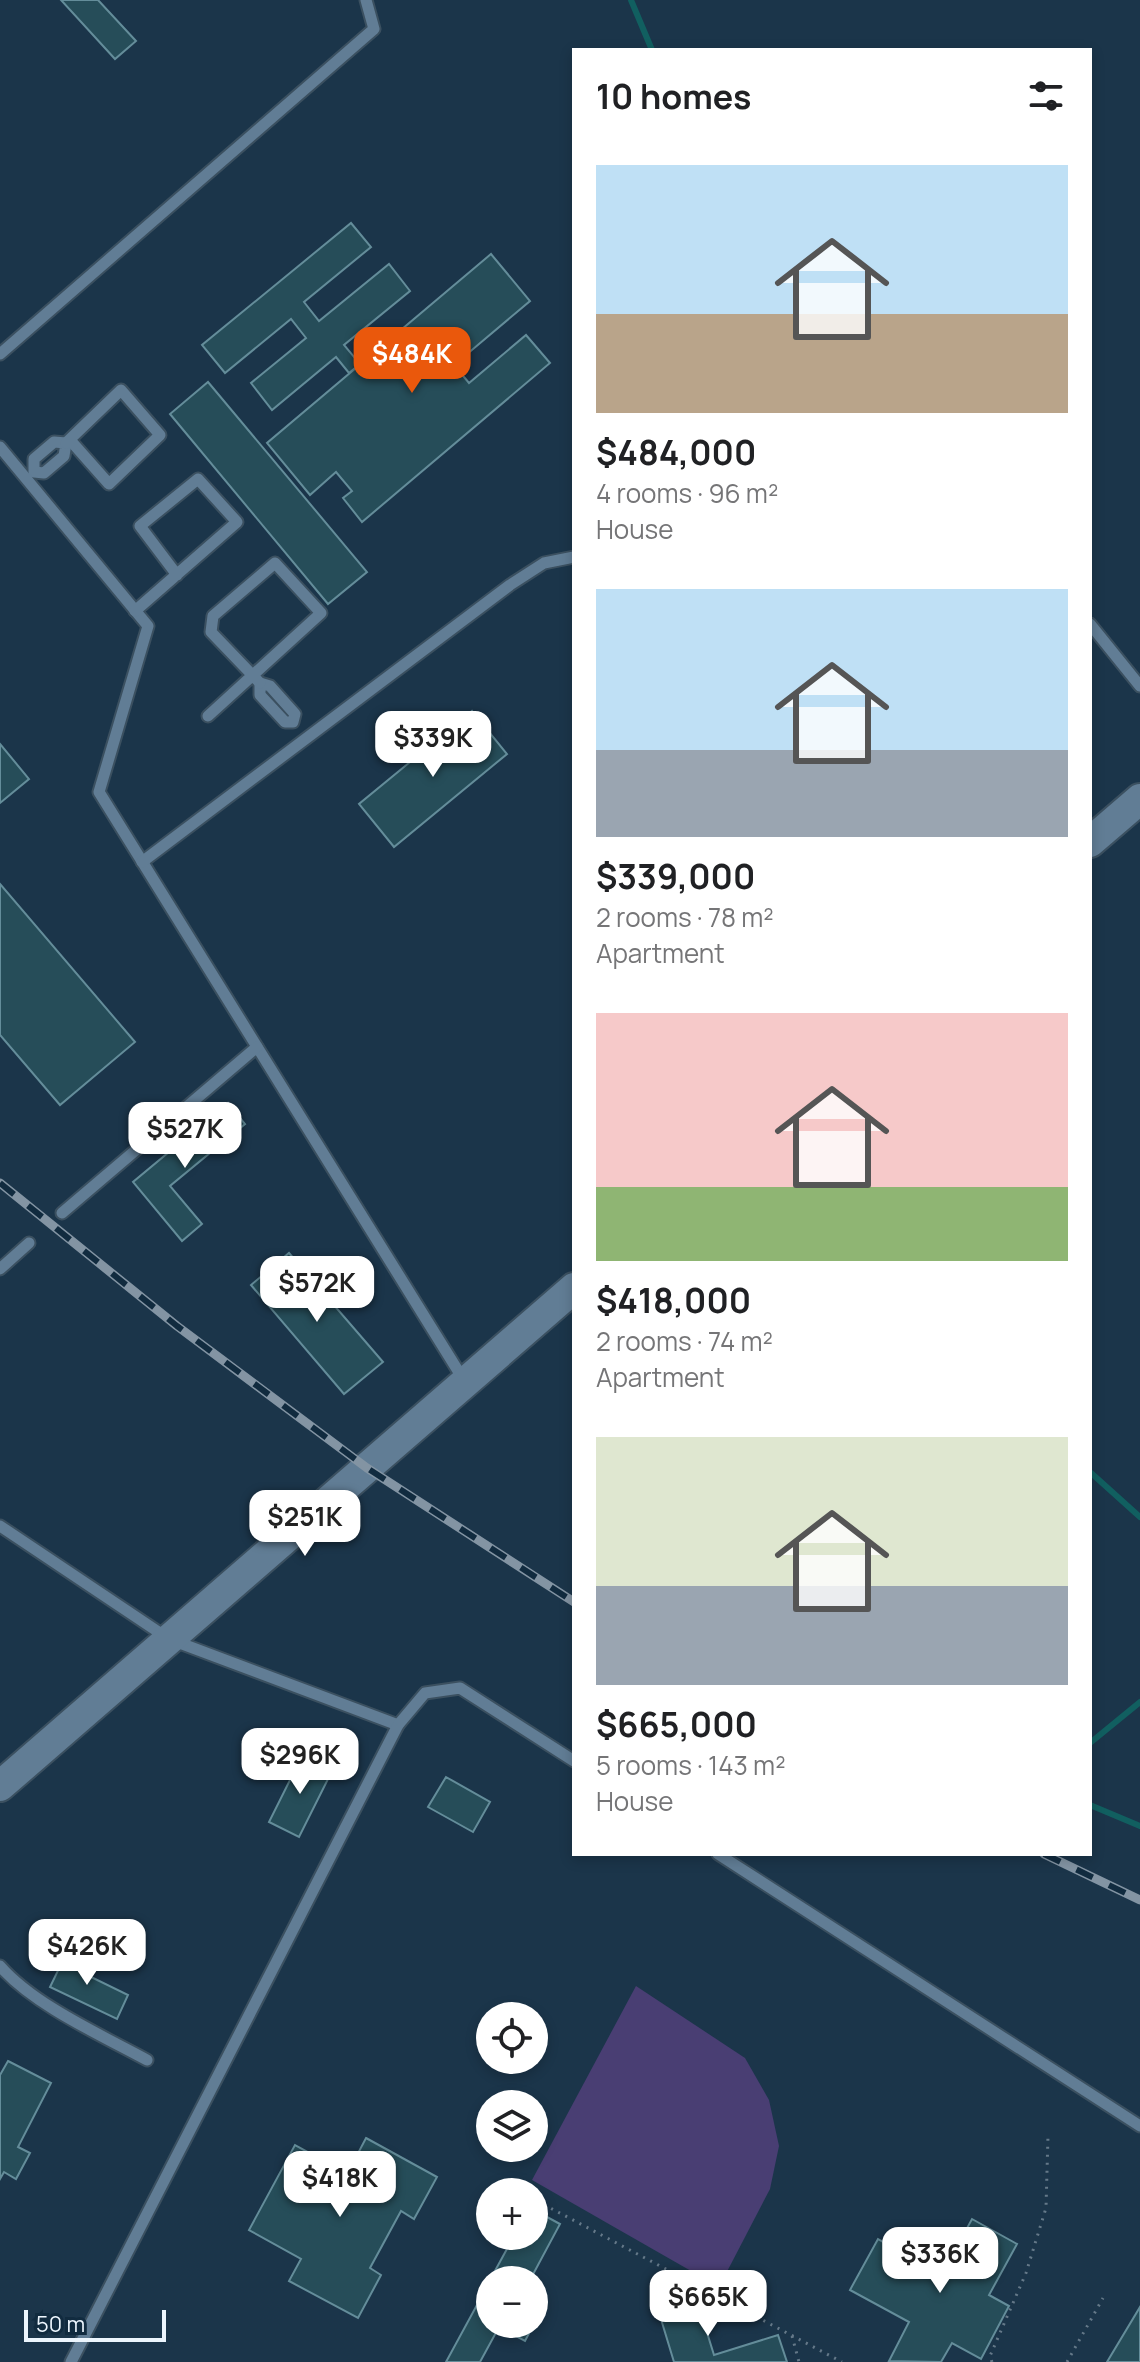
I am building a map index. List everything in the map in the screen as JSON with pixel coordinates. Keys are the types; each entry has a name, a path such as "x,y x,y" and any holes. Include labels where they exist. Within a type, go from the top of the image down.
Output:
{"street":[{"path":"1092,840 1140,799"},
{"path":"0,1786 572,1290"}],"lane":[{"path":"0,354 374,29 366,0"},
{"path":"30,475 44,473 60,460 68,441 121,390 160,435 109,484 68,441"},
{"path":"30,475 34,459 54,442 68,441"},
{"path":"0,447 30,475 148,626 99,792 465,1383"},
{"path":"135,611 177,575 237,522 198,479 140,526 177,575"},
{"path":"142,862 510,585 544,563 572,557"},
{"path":"208,716 257,678 321,613 275,563 213,616 211,632 257,678 260,695 285,722 293,722 307,739"},
{"path":"1092,626 1140,686"},
{"path":"62,1213 257,1047"},
{"path":"0,1269 29,1243"},
{"path":"0,1526 169,1639 398,1725"},
{"path":"71,2362 398,1725 425,1693 460,1688 572,1760"},
{"path":"721,1856 1140,2126"},
{"path":"0,1966 15,1983 89,2029 147,2060"}],"path":[{"path":"992,2362 990,2356 1026,2273 1046,2208 1048,2136"},
{"path":"548,2207 842,2362"},
{"path":"1067,2362 1103,2298"},
{"path":"792,2336 799,2362"}],"shaded area":[{"path":"636,1986 745,2058 769,2100 779,2146 770,2189 719,2287 548,2189 548,2178 533,2178 542,2162 548,2162 548,2150"}],"building":[{"path":"61,0 98,0 136,41 115,59"},
{"path":"351,223 371,247 304,302 319,321 389,264 410,291 344,345 360,364 349,373 336,357 272,410 251,383 306,338 291,319 225,373 202,345"},
{"path":"491,254 530,301 454,365 469,383 526,335 550,363 362,522 343,498 352,491 336,472 310,495 267,443"},
{"path":"208,382 367,572 328,604 170,414"},
{"path":"472,711 507,754 394,847 359,804"},
{"path":"0,744 29,779 0,803"},
{"path":"0,884 135,1042 60,1105 0,1035"},
{"path":"228,1103 245,1124 170,1186 202,1224 182,1241 133,1182"},
{"path":"289,1253 383,1362 344,1394 251,1285"},
{"path":"302,1756 332,1771 299,1837 269,1822"},
{"path":"446,1777 490,1802 473,1832 428,1807"},
{"path":"67,1952 94,1965 89,1976 128,1995 117,2019 50,1987"},
{"path":"8,2061 51,2083 18,2147 30,2153 16,2179 4,2172 0,2179 0,2075"},
{"path":"366,2138 437,2177 414,2219 401,2211 370,2268 381,2275 358,2318 289,2281 301,2259 249,2230 295,2145 326,2162 321,2171 343,2182"},
{"path":"548,2218 560,2224 548,2246"},
{"path":"972,2219 1017,2244 989,2295 1009,2306 981,2359 952,2343 941,2362 889,2361 909,2322 850,2290 878,2239 942,2274"},
{"path":"506,2250 546,2250 538,2266 498,2266"},
{"path":"695,2294 714,2355 778,2335 787,2362 674,2362 657,2306"},
{"path":"476,2307 476,2338 493,2338 480,2362 446,2362"},
{"path":"1140,2307 1140,2362 1107,2362"}],"waterway":[{"path":"631,0 651,48"},
{"path":"1092,1474 1140,1517"},
{"path":"1092,1741 1140,1702"},
{"path":"1092,1806 1140,1826"}],"railway":[{"path":"0,1183 177,1326 367,1468 572,1601"},
{"path":"1048,1856 1140,1900"}]}
